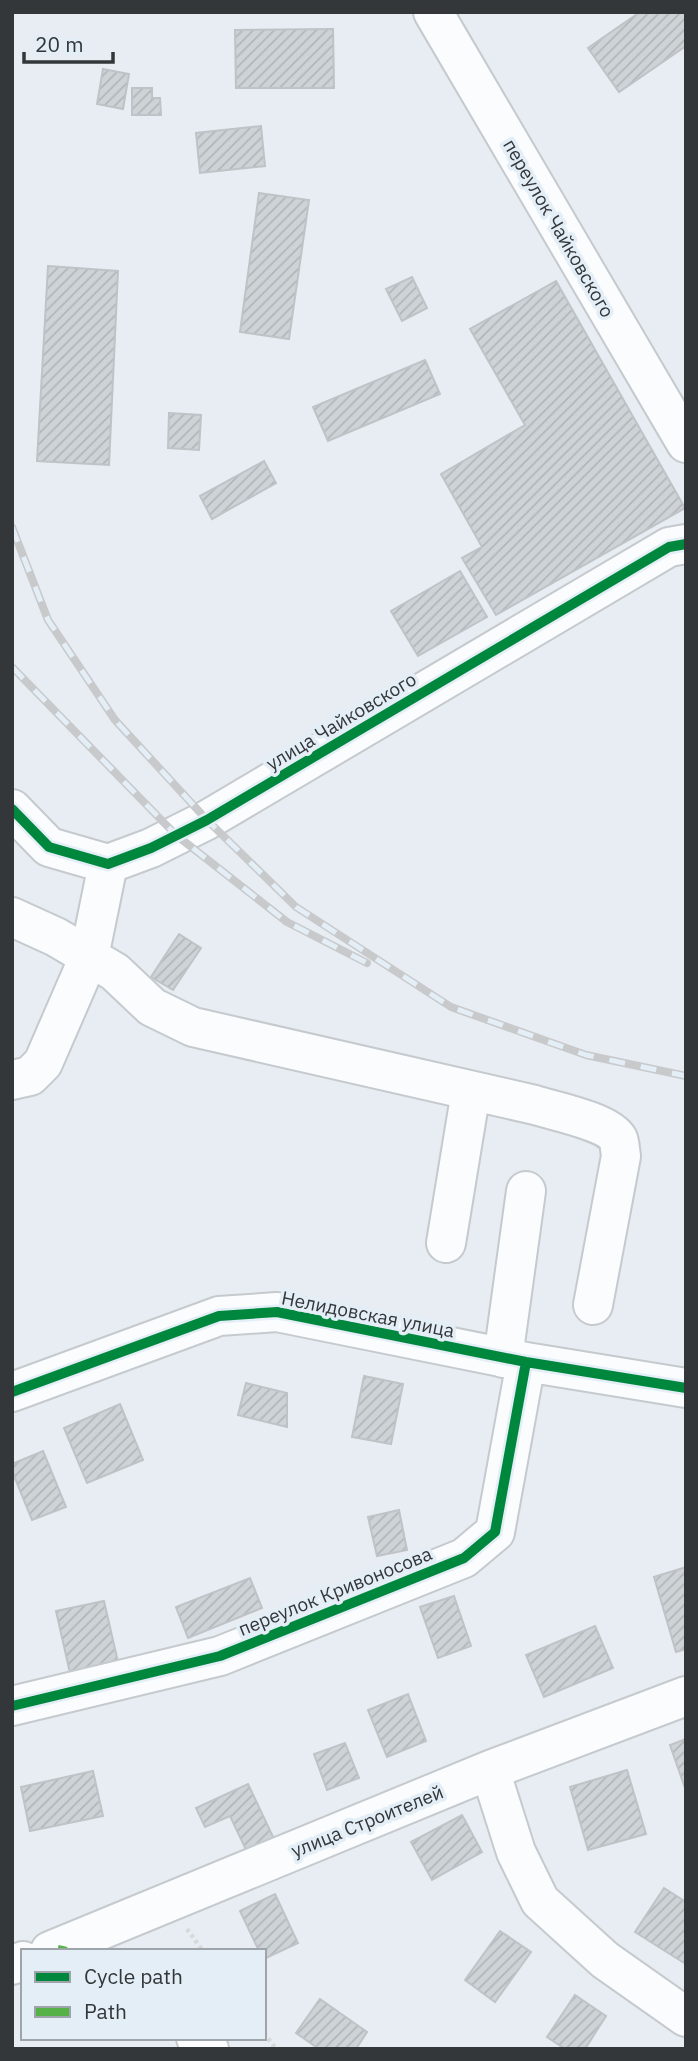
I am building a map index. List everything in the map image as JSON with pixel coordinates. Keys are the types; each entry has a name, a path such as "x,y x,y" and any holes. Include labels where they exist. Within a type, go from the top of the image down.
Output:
{"street":[{"name":"переулок Чайковского","path":"433,12 686,443"},
{"name":"улица Чайковского","path":"108,864 151,848 207,820 669,547 686,544"},
{"path":"12,809 49,846 108,864 89,957 43,1063 30,1076 12,1080"},
{"path":"12,917 56,937 115,972 152,1007 193,1027 535,1105 586,1120 609,1130 618,1139 621,1156 593,1305"},
{"path":"446,1243 471,1091"},
{"name":"переулок Кривоносова","path":"12,1706 220,1656 464,1558 495,1532 514,1360 526,1191"},
{"name":"Нелидовская улица","path":"12,1392 219,1315 277,1312 514,1360 686,1388"},
{"name":"улица Строителей","path":"61,1949 490,1770 686,1696"},
{"path":"490,1770 516,1852 540,1901 605,1960 686,2017"}],"building":[{"path":"640,12 686,12 686,46 619,92 588,48"},
{"path":"333,29 334,88 236,88 235,30"},
{"path":"103,69 129,74 123,109 97,104"},
{"path":"132,88 152,88 152,98 160,98 161,115 132,115"},
{"path":"261,126 265,166 200,173 196,133"},
{"path":"259,193 309,200 289,339 240,332"},
{"path":"48,266 118,271 109,465 37,461"},
{"path":"412,277 427,308 402,321 386,289"},
{"path":"556,281 685,508 496,615 462,558 482,547 441,474 525,425 470,329"},
{"path":"425,360 440,394 328,441 313,407"},
{"path":"169,413 201,415 199,450 168,448"},
{"path":"264,461 276,483 212,519 200,496"},
{"path":"460,571 487,617 418,656 391,611"},
{"path":"179,934 201,948 173,990 151,977"},
{"path":"364,1376 403,1384 391,1444 352,1437"},
{"path":"246,1383 287,1393 287,1427 238,1415"},
{"path":"120,1404 143,1460 87,1483 64,1428"},
{"path":"43,1451 66,1507 32,1520 12,1471 12,1464"},
{"path":"399,1510 407,1550 377,1556 368,1517"},
{"path":"686,1567 686,1649 676,1652 654,1577"},
{"path":"250,1578 262,1608 188,1638 176,1607"},
{"path":"454,1596 471,1646 438,1658 420,1607"},
{"path":"104,1601 118,1662 70,1673 56,1611"},
{"path":"595,1626 613,1668 544,1697 526,1655"},
{"path":"408,1694 426,1741 387,1757 368,1710"},
{"path":"686,1739 686,1791 670,1745"},
{"path":"345,1743 359,1778 327,1790 314,1754"},
{"path":"627,1770 646,1834 588,1850 570,1787"},
{"path":"93,1771 103,1816 30,1831 21,1787"},
{"path":"248,1784 275,1841 248,1854 230,1816 205,1827 196,1808"},
{"path":"462,1815 482,1852 432,1880 411,1842"},
{"path":"664,1888 686,1902 684,1963 635,1932"},
{"path":"275,1894 298,1943 266,1958 266,1949 258,1949 240,1911"},
{"path":"500,1931 531,1952 495,2002 465,1980"},
{"path":"575,1995 606,2016 585,2049 565,2049 547,2037"},
{"path":"320,1999 367,2032 356,2049 319,2049 296,2033"}],"railway":[{"path":"12,527 48,620 115,720 207,820 296,907 451,1007 586,1055 686,1076"},
{"path":"12,667 176,835 287,922 367,963"}],"cycle path":[{"path":"12,809 49,847 108,864 151,848 207,820 669,547 686,544"},
{"path":"12,1392 219,1316 277,1312 526,1362 686,1388"},
{"path":"12,1706 220,1656 464,1558 495,1532 526,1362"}]}
